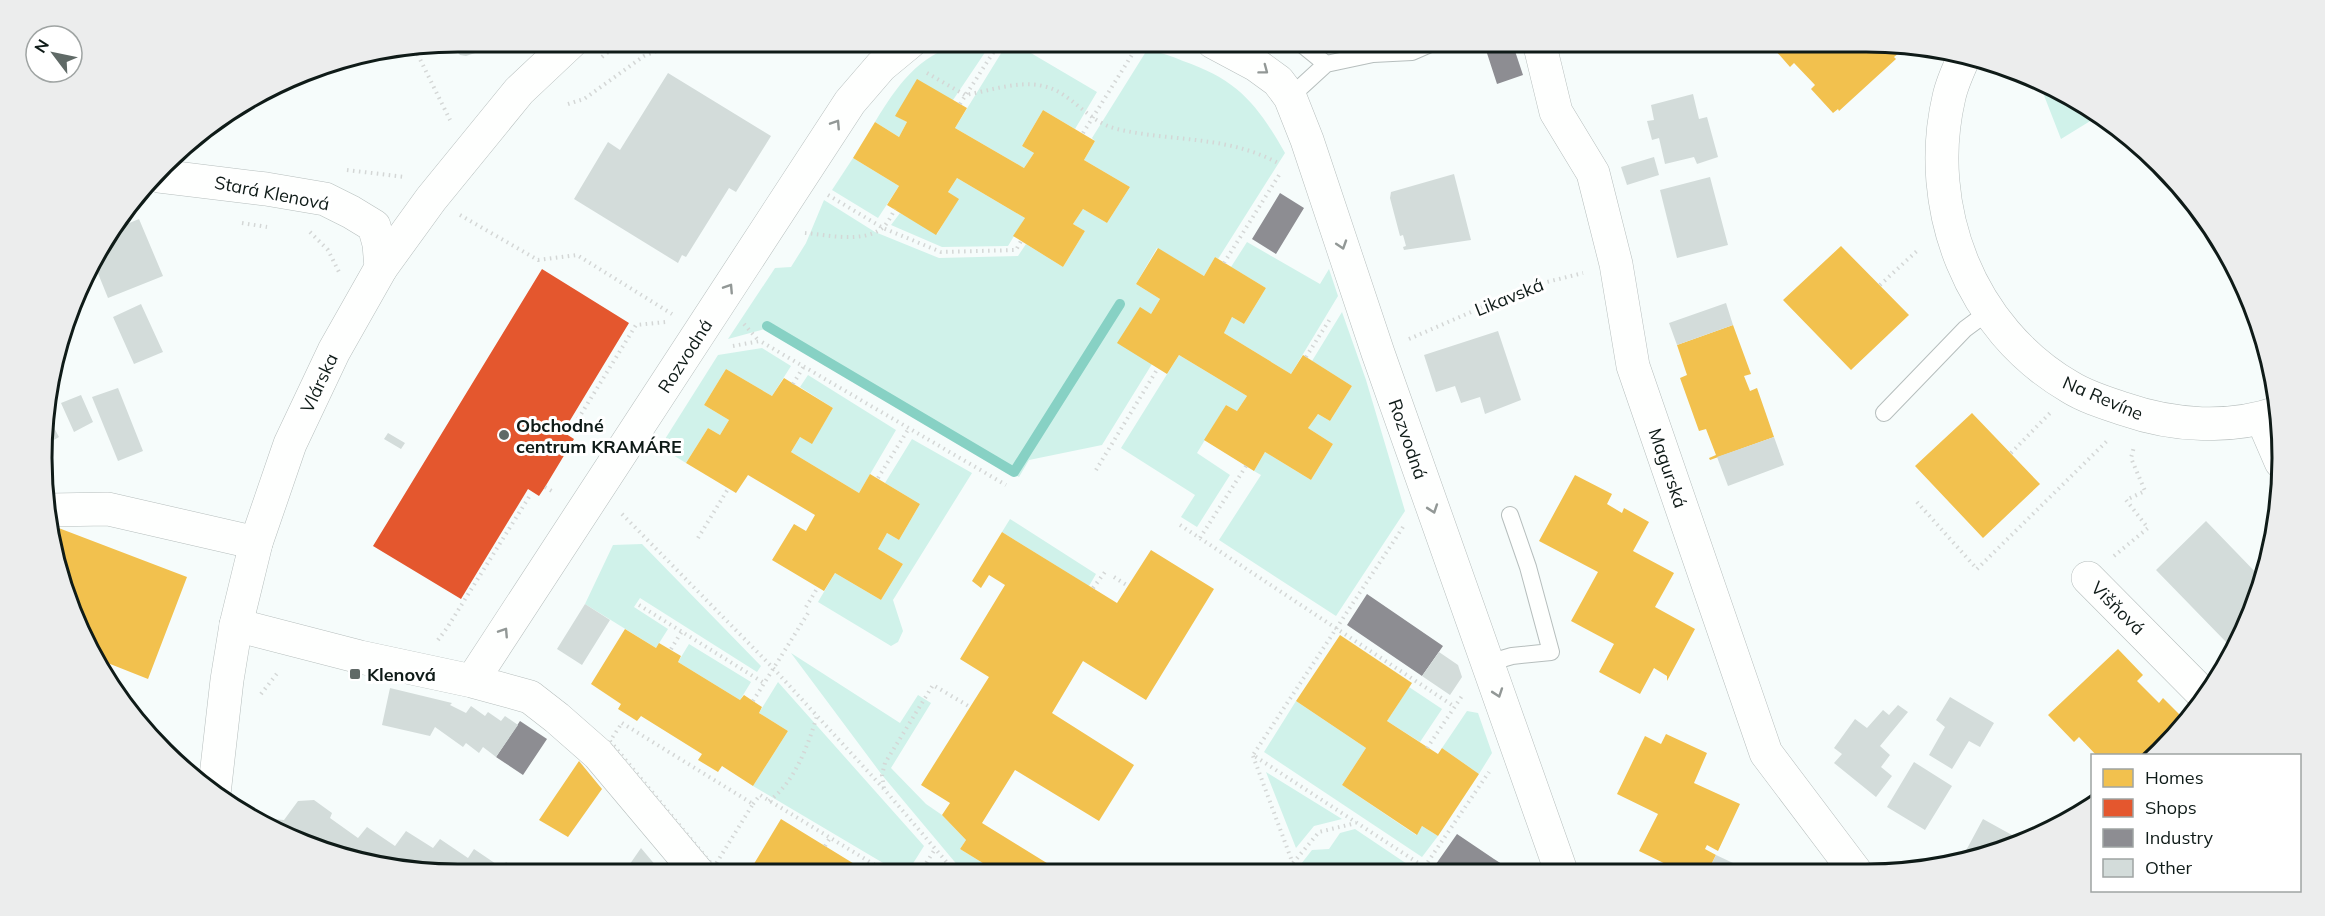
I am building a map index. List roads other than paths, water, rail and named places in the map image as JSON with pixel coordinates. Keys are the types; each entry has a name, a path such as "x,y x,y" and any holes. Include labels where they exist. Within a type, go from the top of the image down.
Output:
{"street":[{"name":"Vlárska","path":"215,783 219,736 237,625 256,543 290,444 334,351 381,268 431,199 519,91 560,52"},
{"name":"Rozvodná","path":"472,681 850,102 881,66 898,52"},
{"name":"Rozvodná","path":"1233,52 1256,64 1278,81 1290,97 1307,140 1378,353 1559,864"},
{"name":"Magurská","path":"1541,52 1556,112 1593,173 1616,264 1633,366 1766,753 1850,864"},
{"name":"Na Revíne","path":"1962,64 1949,96 1944,124 1941,154 1945,202 1951,233 1962,265 1988,312 2013,340 2051,375 2071,388 2102,402 2166,422 2201,424 2270,415"},
{"name":"Stará Klenová","path":"166,177 266,189 325,200 374,226 379,244 381,268"},
{"path":"56,510 108,509 256,543"},
{"name":"Višňová","path":"2088,578 2199,690"},
{"path":"237,625 360,657 472,681 530,698 598,754 690,864"}],"lane":[{"path":"1311,52 1326,64"},
{"path":"1290,97 1326,64 1373,54 1412,52"},
{"path":"1884,413 1965,329 1988,312"},
{"path":"1488,663 1512,656 1551,652 1528,567 1510,515"}],"waterway":[{"path":"767,326 1014,472 1120,304"}],"place":[{"name":"Obchodné centrum KRAMÁRE","path":"504,435"},
{"name":"Klenová","path":"355,674"}]}
